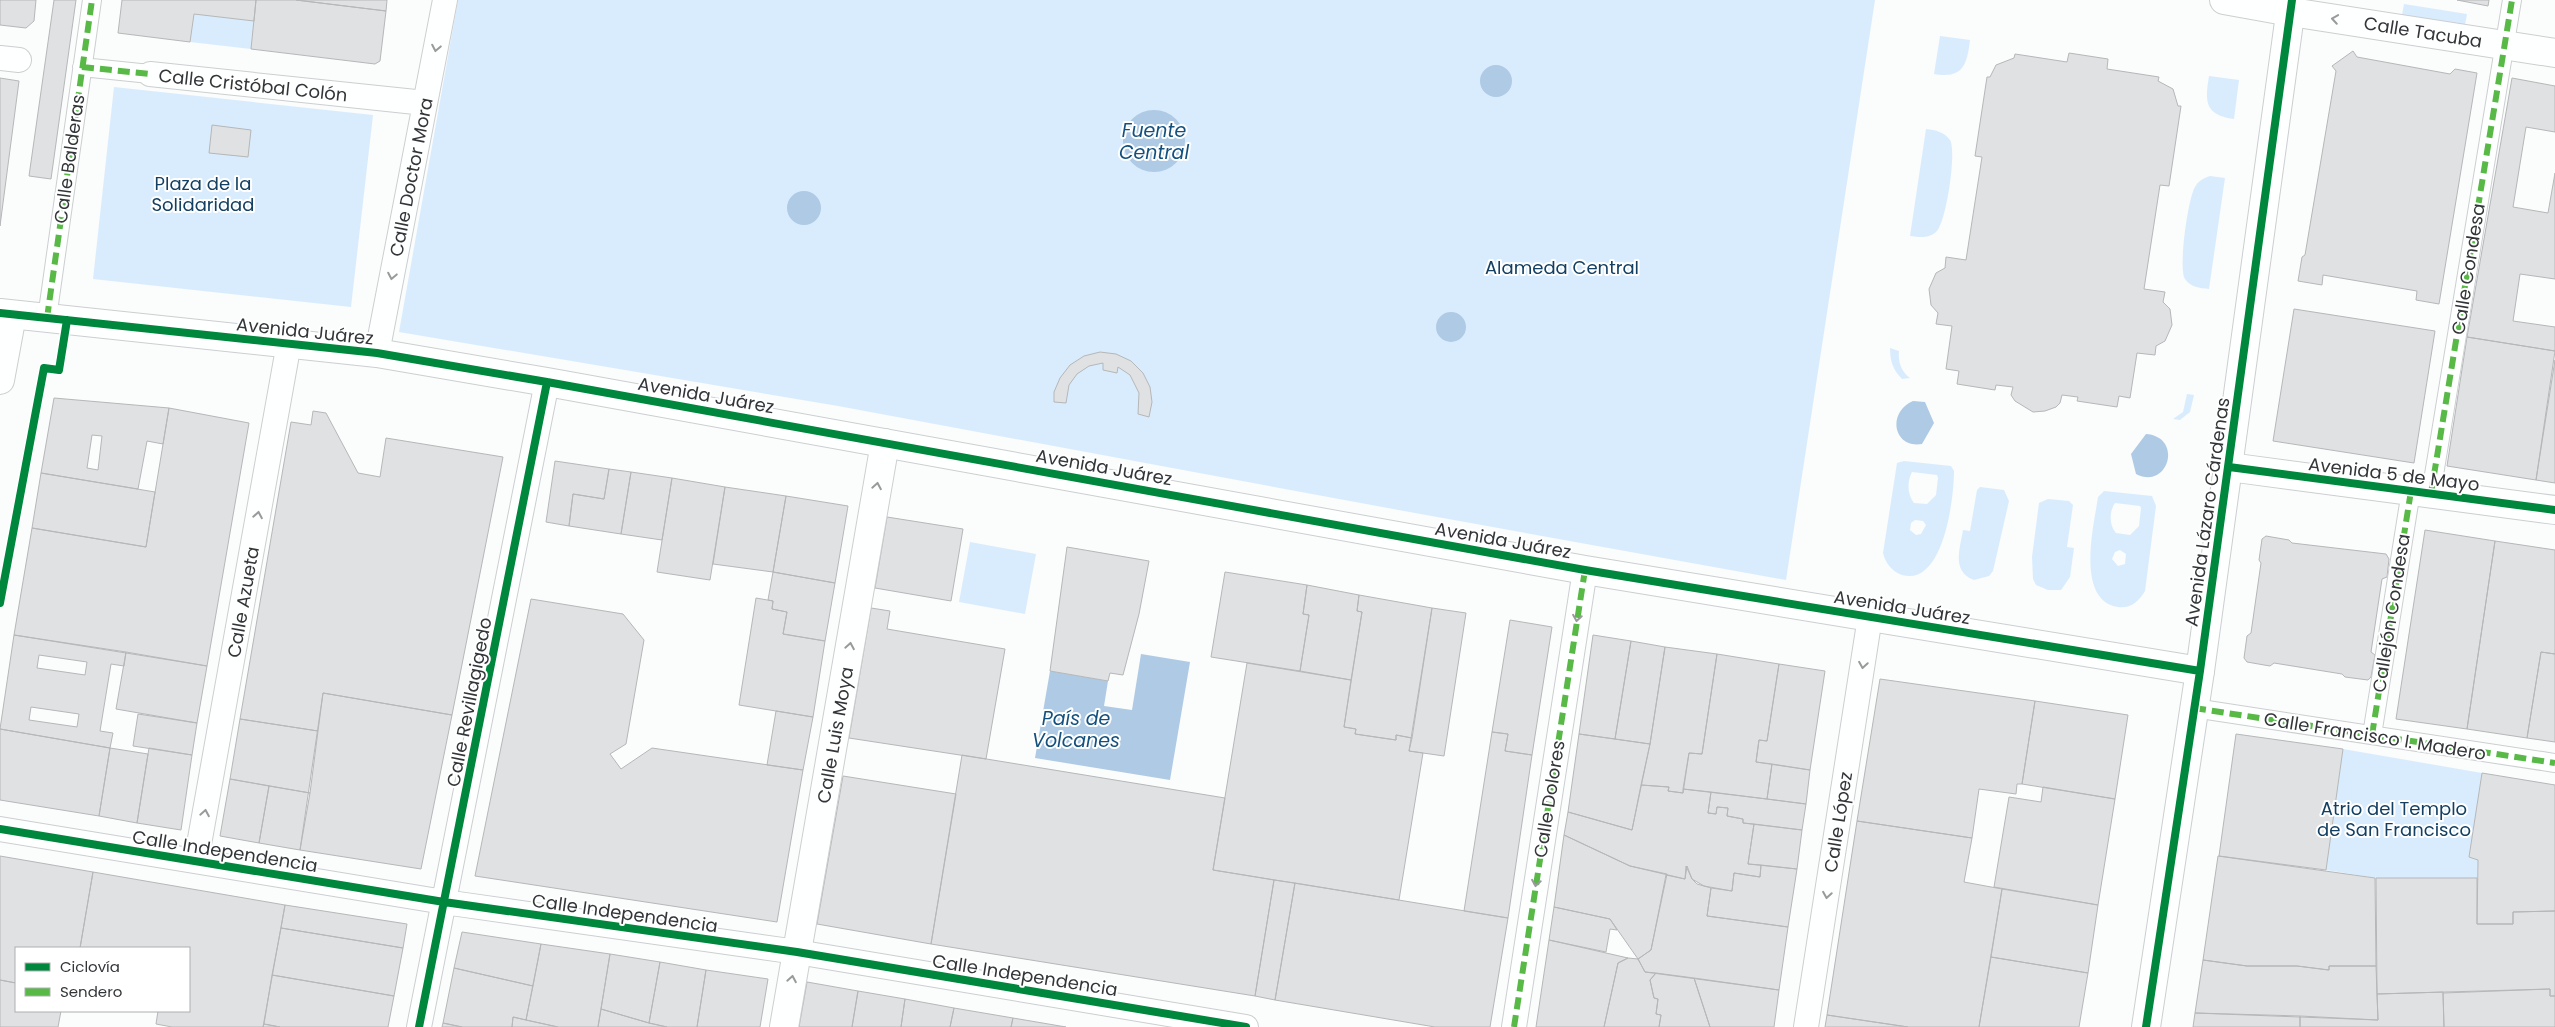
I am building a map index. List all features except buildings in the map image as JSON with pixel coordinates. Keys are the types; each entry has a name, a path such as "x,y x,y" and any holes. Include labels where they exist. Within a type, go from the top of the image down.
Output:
{"main road":[{"name":"Calle Tacuba","path":"2224,0 2292,6 2555,53"},
{"name":"Avenida Lázaro Cárdenas","path":"2146,1027 2200,670 2292,6"},
{"name":"Avenida Juárez","path":"6,314 377,353 547,382 1585,570 2200,670"},
{"path":"0,380 6,314"},
{"name":"Calle Luis Moya","path":"784,1027 885,443"},
{"name":"Avenida 5 de Mayo","path":"2229,467 2555,510"}],"street":[{"name":"Calle Balderas","path":"47,318 92,0"},
{"name":"Calle Doctor Mora","path":"377,353 445,0"},
{"name":"Calle Condesa","path":"2421,492 2512,0"},
{"name":"Calle Cristóbal Colón","path":"82,67 425,103"},
{"name":"Calle Azueta","path":"196,861 289,343"},
{"name":"Calle Revillagigedo","path":"418,1027 547,382"},
{"name":"Callejón Condesa","path":"2372,735 2421,492"},
{"name":"Calle Dolores","path":"1514,1027 1585,570"},
{"name":"Calle López","path":"1806,1027 1870,617"},
{"name":"Calle Francisco I. Madero","path":"2194,708 2555,763"},
{"name":"Calle Independencia","path":"0,829 444,902 797,952 1246,1027"}],"green space":[{"name":"Alameda Central","path":"458,0 1875,0 1786,580 838,406 399,332"},
{"path":"2404,4 2467,14 2465,25 2402,15"},
{"path":"194,14 254,21 251,49 190,42"},
{"path":"1940,36 1970,40 1965,63 1957,72 1944,75 1934,74"},
{"path":"2209,76 2239,80 2234,119 2217,114 2209,105 2207,93"},
{"name":"Plaza de la Solidaridad","path":"114,87 373,115 351,307 93,279"},
{"path":"1926,129 1940,132 1950,140 1952,158 1947,202 1940,226 1936,232 1927,237 1910,236"},
{"path":"2210,176 2225,178 2209,289 2196,287 2185,279 2183,273 2183,248 2192,194 2198,183"},
{"path":"1890,348 1899,351 1901,366 1910,378 1902,379 1894,369"},
{"path":"2187,394 2194,395 2190,412 2180,420 2173,419 2183,412"},
{"path":"1904,461 1951,466 1954,471 1952,500 1944,537 1937,554 1928,567 1916,575 1902,575 1895,572 1885,560 1883,553 1897,463","holes":["1912,472 1937,475 1936,495 1927,504 1914,503 1910,496 1908,488","1915,520 1923,521 1926,525 1921,534 1916,535 1910,530 1911,523"]},
{"path":"1980,487 2004,490 2009,501 1993,571 1989,576 1974,580 1962,571 1959,552 1963,530 1970,531 1977,490"},
{"path":"2104,491 2152,496 2156,506 2145,591 2137,601 2127,607 2118,607 2105,601 2096,591 2092,577 2090,560 2091,542 2098,497","holes":["2115,503 2140,506 2141,508 2139,526 2130,535 2116,533 2112,526 2112,510","2120,550 2126,554 2125,564 2118,566 2112,559 2115,552"]},
{"path":"2048,499 2069,501 2073,505 2067,547 2074,548 2070,577 2061,590 2048,590 2036,585 2033,579 2032,557 2039,503"},
{"path":"970,542 1036,554 1025,614 959,602"},
{"name":"Atrio del Templo de San Francisco","path":"2343,749 2482,773 2469,857 2478,860 2477,878 2376,878 2326,870"}],"water":[{"path":"1496,65 1502,66 1507,70 1511,75 1511,87 1507,92 1502,96 1496,97 1490,96 1485,92 1481,87 1480,81 1481,75 1485,70 1490,66"},
{"name":"Fuente Central","path":"1154,110 1171,115 1176,119 1180,124 1185,141 1180,158 1176,163 1171,167 1154,172 1137,167 1132,163 1128,158 1123,141 1128,124 1132,119 1137,115"},
{"path":"804,191 811,192 816,196 820,201 820,215 816,220 811,224 804,225 797,224 792,220 788,215 787,208 788,201 792,196 797,192"},
{"path":"1451,312 1461,317 1466,327 1461,337 1451,342 1441,337 1436,327 1441,317"},
{"path":"1913,401 1925,402 1934,423 1922,444 1912,444 1905,441 1897,429 1899,413 1904,406"},
{"path":"2146,434 2158,437 2165,444 2168,452 2167,462 2163,470 2156,475 2147,477 2136,474 2131,454"},
{"name":"País de Volcanes","path":"1141,654 1190,662 1170,780 1035,758 1050,671 1108,681 1104,706 1132,710"}],"marked path":[{"path":"47,318 92,0"},
{"path":"2431,493 2512,0"},
{"path":"82,67 150,74"},
{"path":"2372,735 2411,491"},
{"path":"1514,1027 1585,570"},
{"path":"2194,708 2555,763"}],"cycle path":[{"path":"2146,1027 2200,671 2292,0"},
{"path":"0,313 377,353 547,382 1585,570 2200,671"},
{"path":"0,603 44,368 59,370 67,320"},
{"path":"419,1027 547,382"},
{"path":"2229,467 2555,510"},
{"path":"0,829 444,902 797,952 1246,1027"}]}
